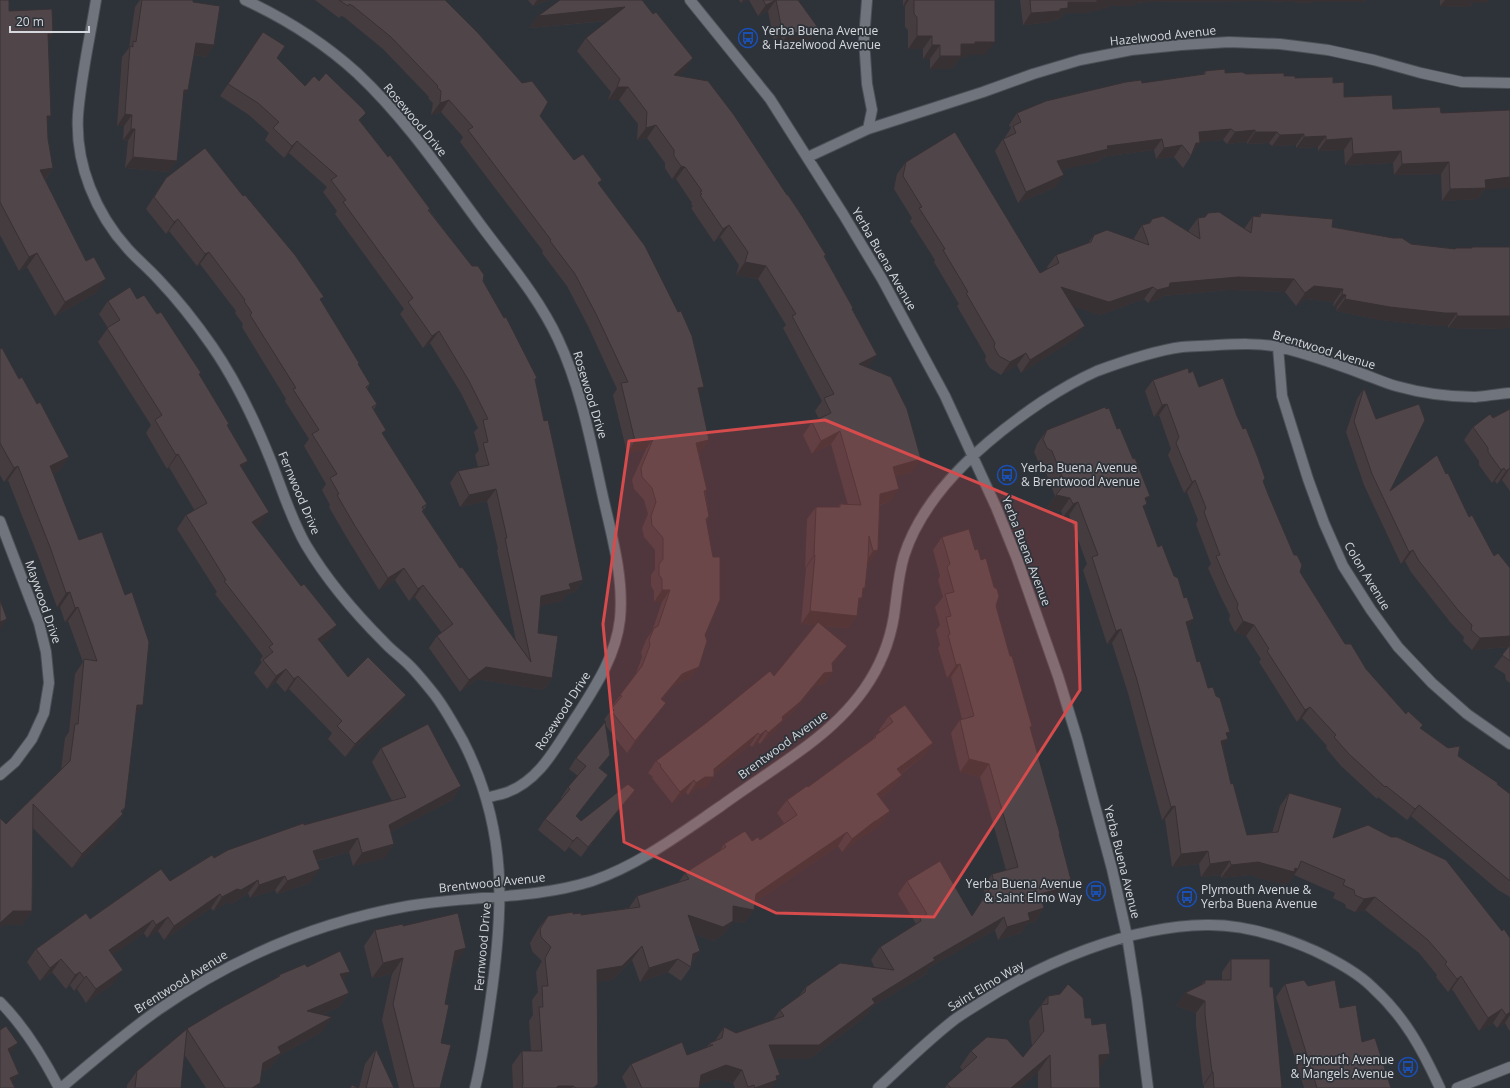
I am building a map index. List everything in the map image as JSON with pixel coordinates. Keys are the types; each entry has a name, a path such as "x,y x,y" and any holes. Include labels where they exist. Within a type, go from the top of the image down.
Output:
{"street":[{"name":"Fernwood Drive","path":"96,0 82,83 78,118 80,152 89,187 106,219 128,249 164,286 188,314 212,346 235,381 254,420 288,506 305,543 329,579 356,613 383,642 412,668 436,697 457,729 474,763 495,831 500,896 494,981 480,1070 475,1088"},
{"name":"Rosewood Drive","path":"245,0 278,16 320,43 356,72 390,106 420,142 537,302 558,338 572,372 584,411 616,552 621,589 620,621 614,650 599,681 543,766 526,782 507,792 486,798"},
{"name":"Yerba Buena Avenue","path":"690,0 770,99 808,157 882,279 945,396 973,455 1017,559 1058,676 1077,738 1112,869 1127,936 1138,1000 1148,1088"},
{"path":"867,0 864,39 867,84 872,110 868,129"},
{"name":"Hazelwood Avenue","path":"808,157 868,129 983,92 1033,74 1080,60 1131,50 1181,44 1229,42 1280,44 1328,50 1462,82 1506,83"},
{"path":"1506,83 1510,74"},
{"name":"Brentwood Avenue","path":"60,1088 123,1036 158,1010 196,985 235,963 277,944 321,928 380,912 424,904 550,891 592,881 630,864 666,844 808,745 839,720 865,689 883,655 893,620 897,586 905,553 919,522 943,487 973,455 1013,421 1054,394 1092,373 1135,358 1178,348 1254,344 1278,347 1396,386 1434,394 1475,397 1510,393"},
{"name":"Colon Avenue","path":"1278,347 1282,396 1308,480 1324,523 1343,566 1371,610 1398,647 1432,683 1467,714 1510,744"},
{"name":"Maywood Drive","path":"0,521 39,623 46,652 48,683 44,713 32,739 16,762 0,775"},
{"name":"Saint Elmo Way","path":"878,1088 955,1019 998,991 1046,967 1127,936 1166,928 1207,925 1248,928 1292,941 1335,960 1372,986 1402,1019 1422,1051 1440,1088"},
{"path":"0,1002 24,1030 44,1059 60,1088"},
{"path":"1457,1088 1510,1067"}],"highlighted area":[{"path":"825,420 1076,523 1080,690 934,917 776,913 624,842 603,624 629,441"}],"building":[{"path":"0,0 9,0 9,11 52,9 53,34 48,34 51,116 47,116 48,139 53,168 40,170 86,261 94,257 106,279 65,302 37,253 29,257 0,202"},
{"path":"142,0 193,0 193,2 220,6 214,45 196,43 188,90 184,90 177,161 133,157 135,129 131,129 132,115 125,114 130,46 133,47 133,41 136,42"},
{"path":"339,0 445,0 478,33 522,83 532,81 548,102 540,116 574,160 583,154 602,180 598,183 645,246 678,312 681,311 692,336 704,387 698,388 709,440 696,443 707,490 704,491 709,516 706,519 713,557 720,557 720,600 705,635 707,641 699,667 682,674 661,699 666,703 635,741 612,712 614,710 612,708 642,666 650,645 649,640 654,628 658,626 670,590 662,590 662,579 659,575 659,564 663,559 663,538 652,525 651,516 656,502 652,488 642,477 641,468 654,437 635,441 621,383 628,382 596,314 575,274 468,130 473,127 449,100 440,103 441,91 437,87 438,86 391,37 353,6 349,4 348,6"},
{"path":"560,0 642,0 653,14 656,12 693,58 674,75 708,81 734,115 802,216 826,255 824,256 877,355 859,364 891,377 907,409 921,459 893,467 899,489 880,494 878,550 873,551 869,536 865,588 863,588 862,598 859,598 857,616 810,611 815,555 816,507 840,507 840,504 861,505 840,431 821,441 812,422 831,413 824,398 834,394 792,316 796,314 766,266 745,262 748,252 729,225 723,229 700,195 702,194 700,192 702,191 685,167 681,166 674,156 674,150 656,125 646,128 647,112 628,87 617,87 620,79 586,38 625,7 538,16"},
{"path":"763,0 776,0 766,5"},
{"path":"776,0 798,0 819,29 788,34 787,30 782,30"},
{"path":"914,0 995,0 995,42 961,44 961,56 940,56 940,45 932,45 932,36 917,36 917,17 914,14"},
{"path":"1030,0 1097,0 1097,2 1068,2 1068,8 1060,9 1060,11 1031,13"},
{"path":"263,32 285,46 277,58 305,86 314,76 319,81 326,73 363,109 366,113 359,120 388,157 390,155 430,209 428,210 472,266 478,266 484,275 483,281 504,318 506,317 537,378 535,379 544,421 548,420 583,580 569,584 571,589 541,596 538,633 558,636 552,678 486,667 469,680 437,636 453,624 423,585 418,589 404,568 388,578 355,526 337,495 339,494 330,478 337,474 312,434 319,430 293,389 296,388 250,315 252,313 244,301 245,300 209,252 205,254 178,219 174,222 154,197 166,178 205,148 243,196 245,195 295,255 324,297 320,299 370,384 366,387 377,404 372,407 386,430 382,433 427,504 422,507 424,510 422,511 460,568 462,567 531,662 496,489 469,495 458,471 489,465 483,443 488,442 483,420 488,419 469,381 439,331 432,336 408,302 413,298 343,202 346,200 331,180 337,176 297,141 292,146 273,128 279,122 258,103 228,84"},
{"path":"1225,69 1225,73 1284,73 1284,76 1295,76 1295,78 1333,77 1333,83 1344,82 1344,97 1392,95 1393,109 1440,107 1441,113 1510,110 1510,177 1485,180 1486,188 1450,189 1449,162 1402,164 1401,151 1353,154 1352,138 1326,140 1326,136 1304,137 1304,134 1280,135 1277,132 1255,132 1255,130 1235,132 1231,129 1199,132 1200,143 1196,143 1191,156 1182,145 1164,148 1162,139 1107,146 1108,149 1057,161 1064,175 1026,192 1003,139 1016,133 1013,126 1021,122 1017,113 1046,101 1126,82 1141,80 1142,83 1205,74 1205,71"},
{"path":"955,132 1040,273 1059,263 1056,255 1091,242 1094,235 1107,230 1149,245 1142,225 1150,223 1152,219 1163,216 1200,239 1198,218 1205,217 1208,213 1219,212 1251,233 1253,216 1260,217 1261,213 1333,219 1332,227 1393,238 1402,238 1411,244 1455,249 1472,247 1510,247 1510,316 1457,316 1457,313 1390,307 1345,299 1346,295 1342,294 1343,289 1314,286 1305,293 1294,279 1238,277 1170,283 1169,287 1157,290 1153,287 1109,302 1061,287 1085,326 1030,360 1026,353 1010,362 999,356 994,347 995,343 966,293 968,292 943,250 945,249 919,208 922,207 903,176 906,162"},
{"path":"130,287 137,299 144,295 157,314 161,312 201,373 199,374 229,424 227,425 248,461 240,465 269,512 252,522 301,586 304,584 337,625 318,639 348,677 368,657 406,695 355,744 337,726 342,721 298,676 294,679 286,669 276,676 263,660 273,652 269,647 273,644 224,581 226,580 186,515 207,503 178,454 176,455 155,420 162,415 107,328 120,320 108,301"},
{"path":"2,348 19,379 22,377 37,404 40,402 69,457 50,466 79,540 102,532 125,595 132,592 149,642 143,705 137,705 125,808 121,811 123,814 82,854 33,804 32,911 13,911 0,923 0,818 6,824 70,761 75,724 78,724 84,659 97,661 78,607 75,608 70,592 66,593 50,547 18,466 14,468 0,443 0,349"},
{"path":"1188,368 1189,373 1193,371 1199,387 1223,378 1237,416 1243,429 1246,428 1258,458 1265,478 1263,481 1268,494 1294,555 1297,555 1302,565 1300,572 1345,644 1351,644 1366,669 1406,714 1408,711 1423,725 1420,728 1448,748 1460,746 1458,756 1498,783 1497,784 1510,794 1510,881 1419,805 1415,809 1386,786 1385,787 1349,754 1334,737 1336,735 1310,707 1305,710 1267,651 1269,649 1254,625 1243,621 1237,608 1238,604 1216,556 1220,555 1204,512 1206,508 1195,480 1192,482 1176,443 1179,437 1167,404 1162,405 1153,380"},
{"path":"1364,388 1376,419 1419,404 1425,420 1390,491 1437,455 1446,474 1448,473 1469,517 1472,515 1494,556 1498,553 1510,568 1510,636 1480,638 1471,630 1472,625 1458,610 1419,561 1413,550 1409,552 1372,474 1354,421"},
{"path":"1105,407 1106,409 1109,408 1117,429 1120,428 1133,459 1135,458 1150,496 1145,498 1147,504 1143,506 1158,547 1162,545 1174,576 1178,578 1184,598 1187,597 1194,619 1186,622 1197,662 1200,661 1208,688 1213,687 1216,696 1220,698 1230,732 1226,733 1228,739 1221,741 1231,784 1233,783 1247,835 1278,832 1289,793 1342,808 1333,838 1368,825 1391,837 1397,837 1446,860 1502,931 1504,929 1510,938 1510,1012 1506,1015 1502,1009 1488,1018 1461,976 1457,979 1445,964 1447,962 1428,940 1375,897 1364,899 1355,895 1354,890 1343,885 1345,880 1301,861 1298,869 1295,868 1294,872 1258,862 1231,865 1230,861 1210,864 1208,851 1181,854 1175,806 1171,807 1137,680 1121,629 1116,631 1092,557 1098,555 1078,502 1073,504 1070,498 1056,495 1065,484 1052,451 1047,448 1043,439 1047,430"},
{"path":"1510,409 1510,468 1506,471 1504,468 1501,470 1473,427 1490,414 1493,418"},
{"path":"969,529 975,550 978,549 981,560 986,558 994,587 997,589 999,596 996,606 1032,726 1030,727 1060,834 1071,880 1068,881 1070,886 1040,894 1044,908 1028,913 1030,920 1007,927 1004,917 933,958 935,960 872,999 875,1003 819,1045 769,1045 780,1075 776,1076 777,1080 755,1088 754,1085 748,1087 742,1070 726,1065 701,1075 699,1088 642,1088 631,1064 682,1042 687,1055 713,1045 710,1045 710,1043 722,1038 724,1027 736,1033 784,1016 780,1010 805,992 806,987 840,963 894,970 880,947 921,921 920,918 927,914 907,881 940,861 972,916 994,882 992,874 1018,867 989,764 969,759 960,720 974,716 960,664 956,665 948,635 950,634 946,617 951,616 945,594 954,592 947,567 950,564 942,537"},
{"path":"0,600 7,619 0,622"},
{"path":"818,622 847,646 832,663 833,672 824,673 800,702 782,717 783,720 768,733 766,730 760,735 758,733 714,769 714,777 705,777 696,783 694,780 680,792 660,766 661,765 656,761 770,671 774,676"},
{"path":"1510,645 1510,661 1502,655"},
{"path":"905,705 933,743 897,769 902,775 877,794 890,811 852,839 847,832 756,894 754,910 733,906 733,921 723,927 688,915 700,951 693,954 691,967 678,959 649,968 642,946 622,966 597,970 598,1084 593,1088 558,1086 556,1088 522,1088 522,1051 542,1051 539,1007 543,1007 542,986 548,986 545,958 551,947 541,937 540,929 548,916 573,912 573,914 581,913 581,915 640,907 637,896 689,879 685,873 726,847 724,844 745,831 752,841 758,837 760,840 797,815 787,800 807,786 808,787 876,737 875,736 893,722 889,716"},
{"path":"605,722 610,755 599,768 608,775 576,816 581,821 628,784 635,790 588,847 577,837 573,841 545,819 570,789 568,787 586,766 576,758"},
{"path":"428,724 461,786 389,825 394,844 362,853 358,838 313,851 320,869 287,881 285,876 259,885 258,880 241,890 237,889 222,897 220,894 174,926 168,917 156,925 153,920 109,950 123,970 96,989 86,976 84,978 80,972 75,975 61,959 50,968 36,949 86,913 90,919 161,869 170,881 212,855 214,858 228,850 304,823 304,825 406,797 381,748"},
{"path":"458,913 466,948 455,951 445,1004 449,1005 441,1043 451,1045 440,1088 414,1088 393,1004 403,958 383,963 375,930 403,924 403,926"},
{"path":"340,951 350,972 340,974 349,993 307,1011 332,1017 278,1047 281,1053 263,1063 260,1083 252,1088 225,1088 187,1029 181,1088 135,1088 137,1071 188,1028 280,976 279,975 305,964 307,967"},
{"path":"1231,959 1270,959 1270,987 1273,987 1282,1088 1214,1088 1205,1014 1205,1001 1185,993 1205,983 1205,980 1231,980"},
{"path":"1304,980 1308,986 1335,980 1340,1008 1356,1005 1362,1042 1375,1038 1391,1088 1317,1088 1285,984"},
{"path":"1068,984 1083,998 1085,1018 1091,1018 1092,1025 1106,1023 1110,1054 1099,1055 1100,1088 1051,1088 1050,1055 1011,1088 951,1088 947,1084 977,1057 971,1051 987,1037 1007,1039 1023,1057 1044,1031 1041,1005 1048,1004 1048,996 1060,994"},
{"path":"6,1026 18,1043 8,1049 19,1074 10,1078 15,1088 0,1088 0,1030"},
{"path":"376,1049 394,1088 366,1088"},
{"path":"352,1085 358,1088 350,1088"}],"place":[{"name":"Yerba Buena Avenue & Hazelwood Avenue","path":"748,38"},
{"name":"Yerba Buena Avenue & Brentwood Avenue","path":"1007,475"},
{"name":"Yerba Buena Avenue & Saint Elmo Way","path":"1096,891"},
{"name":"Plymouth Avenue & Yerba Buena Avenue","path":"1187,897"},
{"name":"Plymouth Avenue & Mangels Avenue","path":"1408,1067"}]}
